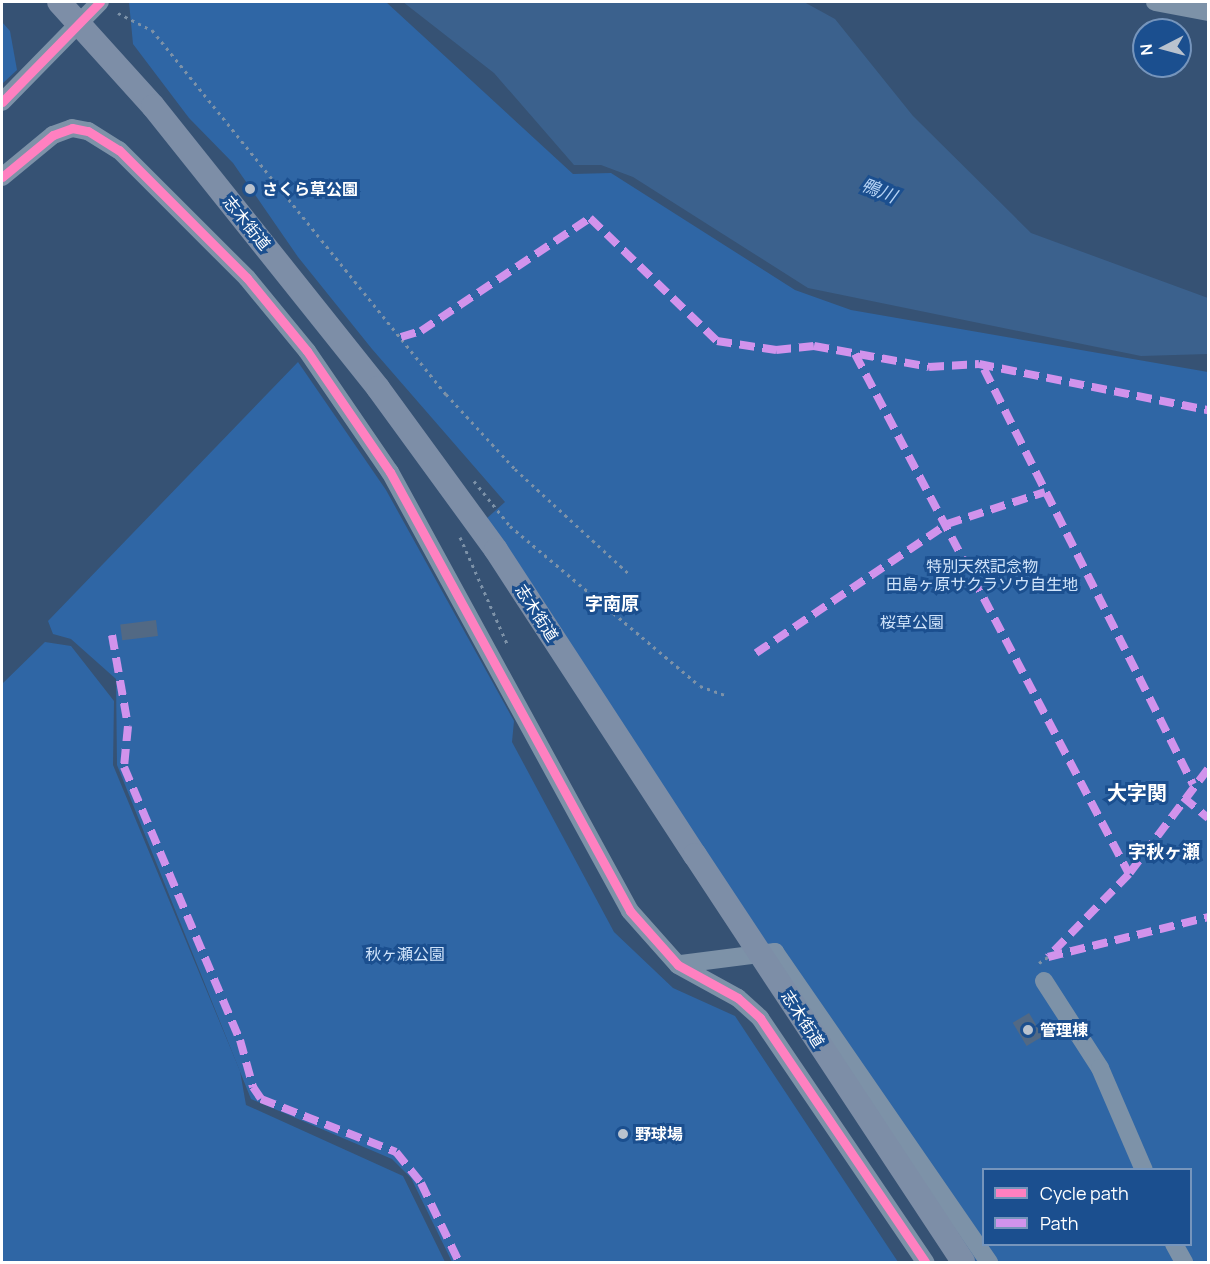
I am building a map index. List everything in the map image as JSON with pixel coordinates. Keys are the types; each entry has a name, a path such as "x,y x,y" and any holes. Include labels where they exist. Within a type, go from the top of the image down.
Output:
{"main road":[{"name":"志木街道","path":"59,2 160,116 385,397 496,550 963,1263"}],"street":[{"path":"2,102 100,2"},
{"path":"1155,2 1209,12"},
{"path":"2,177 53,135 72,128 88,131 119,150 247,278 307,351 390,472 630,911 678,964 738,998 760,1018 925,1263"},
{"path":"678,964 775,952 989,1263"},
{"path":"1044,981 1100,1068 1143,1168"},
{"path":"1175,1246 1184,1263"}],"path":[{"path":"118,13 152,30 446,394 515,470 628,573"},
{"path":"468,474 510,526 700,686 726,696"},
{"path":"463,530 459,539 511,653"}],"green space":[{"name":"桜草公園","path":"129,2 386,2 573,174 611,173 795,290 851,310 1208,372 1208,1262 976,1262 486,519 505,502 372,349 298,257 233,163 189,118 133,44"},
{"path":"2,22 10,31 17,70 2,84"},
{"name":"秋ヶ瀬公園","path":"298,362 386,490 514,721 512,742 614,932 673,988 735,1016 898,1262 452,1262 411,1178 392,1159 251,1099 117,765 116,679 71,639 53,634 48,621"},
{"path":"45,642 71,646 114,701 113,765 240,1071 246,1105 403,1176 445,1262 2,1262 2,684"}],"water":[{"name":"鴨川","path":"403,2 804,2 835,19 913,116 1031,233 1208,298 1208,354 1141,356 808,288 633,177 601,165 574,165 494,73"}],"building":[{"path":"156,620 158,636 122,640 120,624"},
{"name":"管理棟","path":"1029,1013 1043,1036 1027,1046 1013,1023"}],"marked path":[{"path":"401,337 421,331 590,218 717,341 776,350 814,346 929,367 979,364 1208,410"},
{"path":"855,354 1129,874"},
{"path":"984,369 1193,784"},
{"path":"756,653 947,524 1045,492"},
{"path":"112,635 128,726 124,767 240,1040 253,1087 261,1099 396,1152 421,1183 459,1262"},
{"path":"1208,769 1129,874 1048,957 1208,917"},
{"path":"1183,797 1208,818"}],"cycle path":[{"path":"2,102 100,2"},
{"path":"2,177 53,135 72,128 88,131 119,150 247,278 307,351 390,472 630,911 678,965 738,998 760,1018 925,1262"}],"place":[{"name":"さくら草公園","path":"250,189"},
{"name":"管理棟","path":"1028,1030"},
{"name":"野球場","path":"623,1134"}],"district":[{"name":"字南原","path":"612,603"},
{"name":"大字関","path":"1137,792"},
{"name":"字秋ヶ瀬","path":"1164,851"}],"park label":[{"name":"特別天然記念物 田島ヶ原サクラソウ自生地","path":"982,575"}]}
